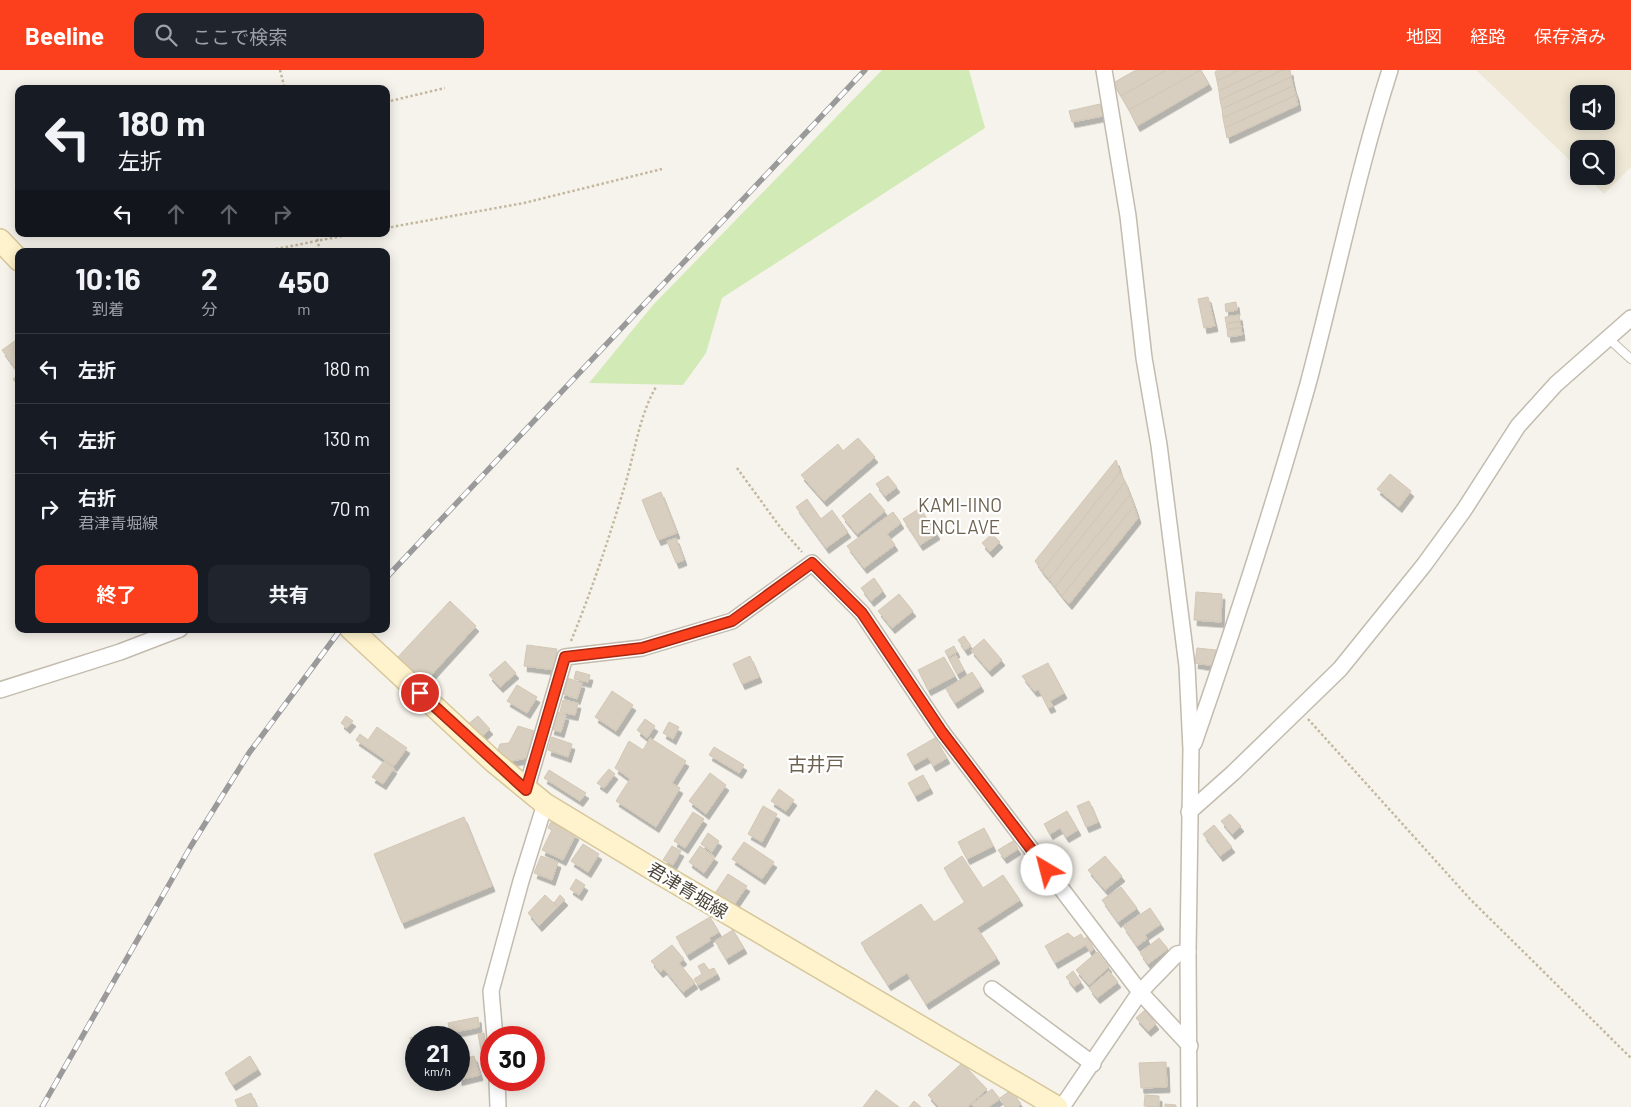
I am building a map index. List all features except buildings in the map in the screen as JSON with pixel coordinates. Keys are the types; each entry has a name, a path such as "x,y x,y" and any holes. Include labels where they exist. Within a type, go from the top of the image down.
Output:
{"main road":[{"path":"0,240 15,256"},
{"name":"君津青堀線","path":"355,633 526,790 545,804 1057,1107"}],"street":[{"path":"1104,70 1128,216 1144,358 1159,445 1179,594 1192,749 1189,812 1188,952 1190,1107"},
{"path":"1192,749 1222,663 1308,383 1348,219 1358,188 1361,167 1390,70"},
{"path":"1189,812 1233,773 1340,669 1424,565 1464,510 1518,426 1556,384 1631,318"},
{"path":"526,790 565,657 642,648 732,621 812,563 862,613 942,732 1140,992 1190,1046"},
{"path":"0,690 120,652 170,633"},
{"path":"493,1026 491,992 521,881 545,804"},
{"path":"1062,1107 1093,1064 1140,992 1177,954 1188,952"},
{"path":"992,989 1093,1064"},
{"path":"497,1091 498,1107"}],"lane":[{"path":"1608,338 1631,359"}],"path":[{"path":"280,70 283,85"},
{"path":"390,101 445,88"},
{"path":"390,227 524,203 662,169"},
{"path":"316,237 319,248"},
{"path":"280,248 334,237"},
{"path":"565,657 596,576 625,485 647,403 656,387"},
{"path":"737,468 780,527 812,563"},
{"path":"1299,709 1470,899 1631,1058"}],"shaded area":[{"path":"1476,70 1631,70 1631,167 1615,183 1615,140 1570,140 1570,160"},
{"path":"1595,185 1613,185 1604,194"}],"green space":[{"path":"882,70 969,70 985,128 722,298 706,353 683,385 589,383 653,305"}],"railway":[{"path":"390,574 865,70"},
{"path":"42,1107 191,846 249,753 338,633"}],"district":[{"name":"KAMI-IINO ENCLAVE","path":"960,515"},
{"name":"古井戸","path":"816,763"}],"route":[{"path":"420,693 526,790 565,657 642,648 732,621 812,563 862,613 942,732 1047,870"}]}
